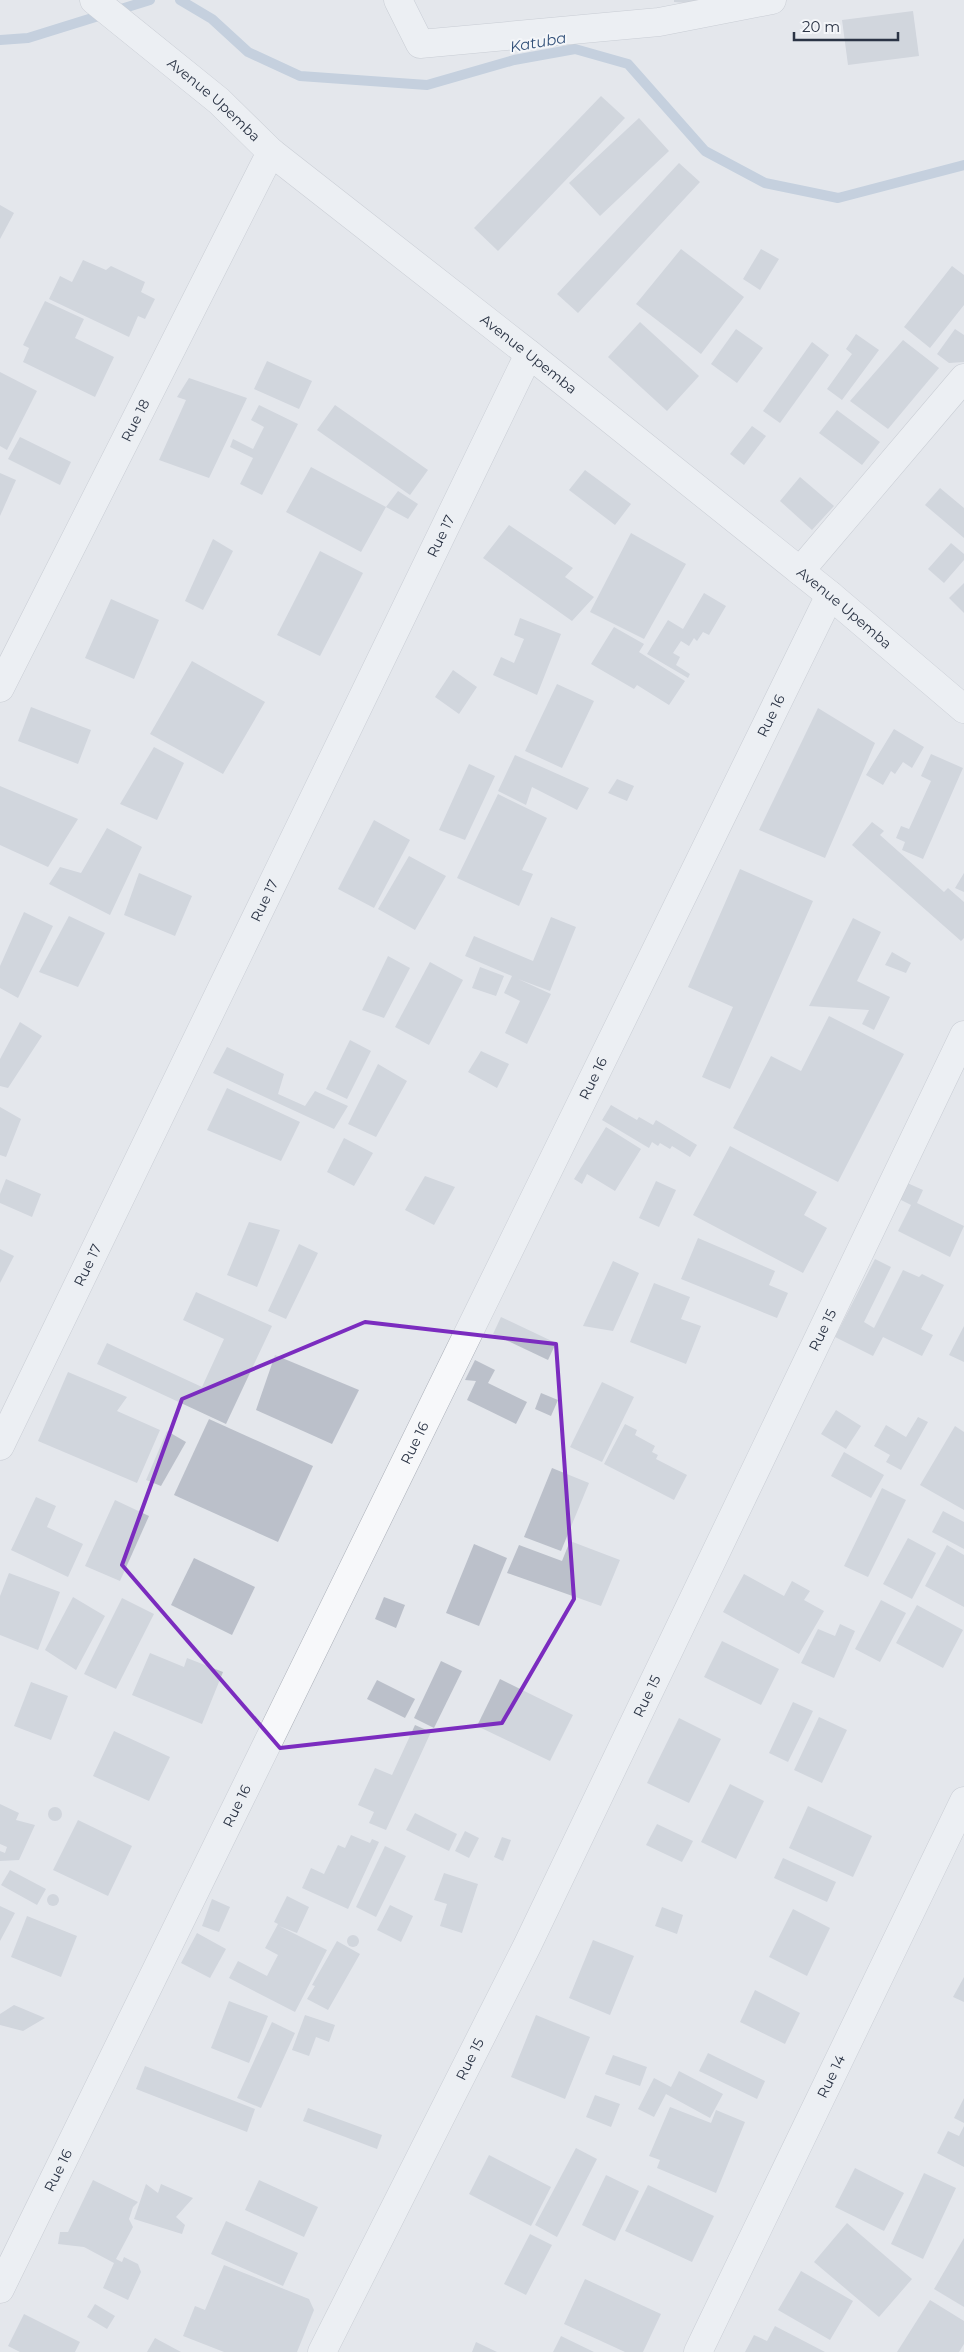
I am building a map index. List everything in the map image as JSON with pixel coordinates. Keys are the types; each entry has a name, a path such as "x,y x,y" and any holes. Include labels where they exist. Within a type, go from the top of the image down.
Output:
{"street":[{"name":"Avenue Upemba","path":"94,0 220,101 271,152 529,354 830,596 964,709"},
{"path":"398,0 420,44 660,22 772,0"},
{"name":"Rue 18","path":"0,688 271,152"},
{"name":"Rue 17","path":"0,1446 529,354"},
{"path":"800,572 964,378"},
{"name":"Rue 16","path":"0,2289 830,596"},
{"name":"Rue 15","path":"322,2352 527,1946 964,1035"},
{"name":"Rue 14","path":"698,2352 964,1802"}],"highlighted area":[{"path":"365,1322 556,1344 574,1599 502,1723 280,1748 122,1565 182,1399"}],"building":[{"path":"674,0 700,0 700,4 674,2"},
{"path":"913,11 919,56 848,65 842,20"},
{"path":"601,96 625,118 498,251 474,228"},
{"path":"639,118 669,151 600,216 569,183"},
{"path":"679,163 700,182 578,313 557,294"},
{"path":"0,205 14,213 0,239"},
{"path":"681,249 744,297 701,354 636,304"},
{"path":"761,249 779,259 760,290 743,279"},
{"path":"83,260 106,270 111,266 145,282 141,292 155,299 145,319 138,316 129,337 49,299 60,276 72,282"},
{"path":"952,266 964,275 964,305 930,348 904,327"},
{"path":"45,301 84,319 75,338 114,357 95,397 23,362 29,348 23,345"},
{"path":"640,322 699,376 667,411 608,357"},
{"path":"736,329 763,348 737,383 711,364"},
{"path":"955,329 964,335 964,362 949,363 937,354"},
{"path":"856,334 879,350 842,400 827,389 852,354 846,349"},
{"path":"903,340 939,368 888,429 850,401"},
{"path":"812,342 829,355 780,423 763,411"},
{"path":"267,361 312,381 299,409 254,389"},
{"path":"0,372 37,391 7,450 0,446"},
{"path":"189,378 247,398 209,478 159,460 186,400 177,397"},
{"path":"259,405 298,424 262,495 240,484 253,458 230,447 233,439 253,449 264,427 251,420"},
{"path":"335,405 428,470 410,495 317,430"},
{"path":"837,410 880,442 862,465 819,433"},
{"path":"752,426 766,436 744,465 730,454"},
{"path":"20,437 71,462 60,485 8,459"},
{"path":"311,467 386,507 361,552 286,512"},
{"path":"585,470 631,504 615,525 569,490"},
{"path":"0,473 16,480 0,516"},
{"path":"800,477 834,506 812,530 780,501"},
{"path":"940,488 964,508 964,538 925,505"},
{"path":"398,491 418,504 408,519 386,507"},
{"path":"509,525 573,568 565,577 594,597 572,621 483,558"},
{"path":"631,533 686,564 644,639 590,612"},
{"path":"213,539 233,551 203,610 185,601"},
{"path":"951,543 964,554 964,560 944,583 928,569"},
{"path":"320,551 363,573 320,656 277,635"},
{"path":"964,583 964,613 949,598"},
{"path":"704,593 726,606 709,635 703,632 697,641 694,638 689,646 681,641 673,653 680,657 676,665 690,674 688,678 647,654 668,620 683,629"},
{"path":"111,599 159,620 134,679 85,658"},
{"path":"520,618 561,634 537,695 493,675 501,657 514,663 524,639 514,635"},
{"path":"614,627 644,644 639,652 685,681 669,705 637,685 634,689 591,664"},
{"path":"192,661 265,702 223,774 150,734"},
{"path":"453,670 477,687 459,714 435,697"},
{"path":"557,684 594,701 562,768 525,751"},
{"path":"31,707 91,730 78,764 18,741"},
{"path":"818,708 875,743 825,858 759,830"},
{"path":"894,729 924,747 912,768 903,762 895,774 891,771 883,785 866,775"},
{"path":"154,747 184,763 157,820 120,804"},
{"path":"931,754 963,768 923,859 902,850 905,842 896,838 901,826 909,829 931,781 921,776"},
{"path":"515,755 589,788 577,810 532,787 526,805 498,791"},
{"path":"469,764 495,776 465,840 439,830"},
{"path":"617,779 634,786 627,801 608,793"},
{"path":"0,786 78,819 48,867 0,845"},
{"path":"498,794 547,818 522,870 533,874 519,906 457,878"},
{"path":"374,820 410,840 374,908 338,889"},
{"path":"872,822 884,831 880,835 944,892 948,888 964,902 964,938 961,941 852,845"},
{"path":"107,828 142,847 110,915 49,884 60,867 81,873"},
{"path":"409,856 446,876 415,930 378,909"},
{"path":"740,869 813,901 730,1089 702,1077 733,1007 688,987"},
{"path":"139,873 192,896 175,936 124,915"},
{"path":"964,873 964,892 955,888"},
{"path":"24,912 53,926 18,998 0,988 0,966"},
{"path":"69,916 105,933 78,987 39,972"},
{"path":"551,917 576,927 550,991 518,979 551,994 527,1044 505,1033 520,1001 504,993 512,976 465,956 474,936 533,961"},
{"path":"853,918 881,932 857,981 890,997 874,1030 862,1024 869,1010 809,1006"},
{"path":"892,952 911,963 906,973 885,965"},
{"path":"388,956 410,968 384,1018 362,1010"},
{"path":"430,962 463,980 429,1045 395,1027"},
{"path":"480,967 504,976 496,996 472,988"},
{"path":"829,1016 904,1054 838,1182 733,1128 771,1056 801,1071"},
{"path":"20,1022 42,1036 8,1088 0,1086 0,1059"},
{"path":"350,1040 371,1051 347,1099 326,1089"},
{"path":"227,1047 284,1074 278,1094 305,1106 315,1091 348,1106 334,1129 213,1073"},
{"path":"481,1051 509,1064 497,1088 468,1072"},
{"path":"378,1064 407,1081 376,1137 348,1124"},
{"path":"227,1088 300,1122 281,1161 207,1130"},
{"path":"611,1105 637,1120 639,1117 653,1125 656,1120 697,1145 690,1157 672,1146 670,1149 660,1143 658,1146 652,1142 649,1148 602,1120"},
{"path":"0,1107 21,1119 6,1157 0,1155"},
{"path":"606,1127 641,1149 615,1191 587,1174 582,1184 574,1179"},
{"path":"344,1138 373,1153 354,1186 327,1172"},
{"path":"730,1146 817,1192 804,1215 827,1228 803,1273 693,1215"},
{"path":"425,1176 455,1187 434,1225 405,1210"},
{"path":"6,1179 41,1194 32,1217 0,1203 0,1194"},
{"path":"656,1181 676,1190 659,1227 639,1218"},
{"path":"905,1182 923,1190 917,1203 964,1226 950,1257 898,1231 911,1205 897,1198"},
{"path":"249,1222 280,1230 257,1287 227,1275"},
{"path":"698,1238 775,1271 769,1285 788,1293 777,1318 681,1279"},
{"path":"299,1244 318,1253 286,1319 268,1311"},
{"path":"0,1249 14,1256 0,1283"},
{"path":"875,1259 891,1267 864,1322 874,1328 903,1270 919,1277 922,1274 944,1285 921,1329 933,1335 922,1356 883,1337 873,1356 835,1337"},
{"path":"613,1261 639,1273 613,1331 583,1326"},
{"path":"654,1283 690,1297 681,1319 701,1326 686,1364 630,1342"},
{"path":"196,1292 272,1326 226,1424 97,1364 107,1343 202,1387 224,1339 183,1320"},
{"path":"501,1317 556,1343 548,1360 493,1334"},
{"path":"964,1326 964,1362 949,1355"},
{"path":"275,1355 359,1390 332,1444 256,1410"},
{"path":"475,1360 495,1370 488,1383 527,1402 516,1424 467,1400 476,1381 465,1380"},
{"path":"68,1372 127,1397 117,1411 160,1430 137,1483 38,1441"},
{"path":"602,1382 634,1397 602,1462 570,1447"},
{"path":"541,1393 558,1400 551,1416 535,1409"},
{"path":"836,1410 861,1426 846,1449 821,1434"},
{"path":"918,1417 928,1422 901,1470 886,1462 890,1455 874,1446 886,1425 906,1437"},
{"path":"209,1419 313,1466 278,1542 174,1495"},
{"path":"625,1424 637,1430 635,1435 655,1446 652,1452 658,1455 656,1459 687,1475 674,1500 604,1464"},
{"path":"955,1426 964,1432 964,1510 920,1485"},
{"path":"167,1431 186,1442 161,1486 146,1480"},
{"path":"844,1452 884,1475 871,1498 831,1476"},
{"path":"552,1468 589,1483 561,1551 524,1537"},
{"path":"882,1488 906,1500 868,1577 844,1566"},
{"path":"36,1497 56,1506 47,1527 83,1544 68,1577 11,1550"},
{"path":"115,1500 149,1516 120,1581 85,1566"},
{"path":"943,1511 964,1522 964,1549 932,1532"},
{"path":"908,1538 936,1553 912,1599 883,1584"},
{"path":"570,1541 620,1560 601,1606 507,1573 519,1545 562,1561"},
{"path":"474,1544 507,1558 479,1626 446,1613"},
{"path":"947,1545 964,1555 964,1607 925,1586"},
{"path":"194,1558 255,1587 232,1635 171,1605"},
{"path":"9,1573 60,1592 38,1650 0,1635 0,1596"},
{"path":"744,1574 784,1596 792,1581 810,1591 804,1600 824,1611 799,1654 723,1612"},
{"path":"73,1597 105,1616 76,1670 45,1650"},
{"path":"384,1597 405,1605 396,1628 375,1619"},
{"path":"122,1598 154,1614 116,1689 84,1674"},
{"path":"881,1600 906,1613 880,1662 855,1649"},
{"path":"917,1605 963,1630 943,1668 896,1643"},
{"path":"840,1624 855,1631 834,1678 801,1663 818,1629 835,1636"},
{"path":"722,1641 779,1669 761,1705 704,1677"},
{"path":"150,1653 184,1667 187,1658 223,1672 202,1724 132,1695"},
{"path":"441,1661 462,1671 434,1728 414,1718"},
{"path":"500,1679 573,1715 550,1761 477,1726"},
{"path":"377,1680 415,1699 405,1718 367,1699"},
{"path":"31,1682 68,1696 51,1740 14,1726"},
{"path":"793,1702 813,1711 788,1762 769,1753"},
{"path":"819,1717 847,1730 822,1783 794,1770"},
{"path":"679,1718 721,1739 689,1803 647,1783"},
{"path":"415,1725 431,1732 386,1830 369,1823 374,1812 358,1805 375,1768 392,1775"},
{"path":"114,1731 170,1757 149,1801 93,1776"},
{"path":"730,1784 764,1801 736,1859 701,1842"},
{"path":"0,1804 19,1813 16,1820 35,1825 19,1860 0,1861 0,1851 5,1853 7,1847 0,1844"},
{"path":"808,1806 872,1836 853,1877 789,1848"},
{"path":"55,1807 60,1809 62,1814 60,1819 55,1821 50,1819 48,1814 50,1809"},
{"path":"415,1813 457,1834 449,1851 406,1830"},
{"path":"78,1820 132,1846 108,1896 53,1870"},
{"path":"657,1824 693,1841 682,1862 646,1845"},
{"path":"465,1831 479,1838 469,1858 455,1851"},
{"path":"351,1835 370,1843 372,1839 379,1842 348,1909 302,1888 311,1868 324,1874 338,1845 345,1848"},
{"path":"502,1837 511,1840 503,1861 494,1857"},
{"path":"385,1846 406,1856 376,1917 356,1907"},
{"path":"783,1858 836,1882 827,1902 774,1878"},
{"path":"10,1870 46,1889 37,1905 1,1885"},
{"path":"444,1873 478,1884 462,1933 440,1926 447,1904 434,1900"},
{"path":"53,1894 59,1900 53,1906 47,1900"},
{"path":"287,1896 309,1907 297,1933 279,1926 327,1950 295,2012 229,1978 238,1961 267,1976 278,1955 265,1948 278,1924 274,1922"},
{"path":"212,1899 230,1907 219,1932 202,1926"},
{"path":"390,1905 413,1916 401,1942 377,1930"},
{"path":"0,1906 15,1913 0,1941"},
{"path":"662,1907 683,1915 677,1934 655,1926"},
{"path":"793,1909 830,1928 807,1976 769,1957"},
{"path":"27,1916 77,1936 61,1977 11,1957"},
{"path":"197,1933 226,1949 210,1978 181,1963"},
{"path":"351,1935 355,1935 359,1941 355,1947 351,1947 347,1943 347,1939"},
{"path":"593,1940 634,1956 610,2015 569,1998"},
{"path":"337,1941 360,1954 328,2010 307,1999 315,1986 312,1985"},
{"path":"964,1977 964,2002 953,1997"},
{"path":"755,1990 800,2013 785,2044 740,2022"},
{"path":"229,2001 268,2016 249,2063 211,2048"},
{"path":"14,2005 45,2018 23,2031 0,2025 0,2014"},
{"path":"305,2015 335,2025 329,2042 316,2037 309,2056 292,2050"},
{"path":"536,2015 590,2037 565,2099 511,2077"},
{"path":"272,2022 295,2033 261,2108 237,2098"},
{"path":"708,2053 765,2081 757,2099 699,2071"},
{"path":"613,2055 647,2067 640,2086 605,2074"},
{"path":"145,2066 255,2109 247,2132 136,2089"},
{"path":"679,2071 723,2094 710,2118 666,2094 654,2117 638,2109 654,2078 671,2087"},
{"path":"595,2095 620,2104 611,2127 586,2117"},
{"path":"964,2098 964,2123 954,2118"},
{"path":"670,2107 711,2123 716,2110 745,2122 716,2193 657,2168 660,2160 649,2156"},
{"path":"308,2108 382,2135 377,2149 303,2121"},
{"path":"964,2126 964,2167 937,2153 948,2131 959,2136"},
{"path":"576,2148 597,2159 557,2237 535,2225"},
{"path":"489,2155 551,2187 531,2226 469,2194"},
{"path":"855,2168 904,2193 884,2231 835,2207"},
{"path":"924,2173 956,2188 923,2259 891,2244"},
{"path":"606,2175 639,2191 615,2241 582,2225"},
{"path":"93,2180 138,2202 133,2207 129,2219 133,2227 116,2259 122,2262 124,2257 138,2264 141,2272 128,2300 103,2288 114,2263 84,2247 58,2244 60,2232 68,2232"},
{"path":"259,2180 318,2207 304,2237 245,2210"},
{"path":"146,2184 158,2193 161,2184 193,2198 176,2217 185,2225 182,2234 134,2219"},
{"path":"648,2185 714,2216 692,2262 625,2231"},
{"path":"226,2221 298,2253 283,2286 211,2254"},
{"path":"847,2223 912,2279 879,2317 814,2262"},
{"path":"530,2234 552,2245 526,2295 504,2284"},
{"path":"964,2238 964,2307 934,2289"},
{"path":"224,2265 309,2299 314,2310 297,2352 224,2352 183,2336 195,2306 205,2310"},
{"path":"801,2271 853,2301 830,2340 778,2310"},
{"path":"585,2279 661,2314 643,2352 625,2352 564,2324"},
{"path":"930,2300 964,2321 964,2344 959,2352 897,2352"},
{"path":"95,2304 115,2316 107,2329 87,2317"},
{"path":"24,2314 80,2342 75,2352 20,2352 8,2346"},
{"path":"775,2326 825,2352 745,2352 754,2335 767,2341"},
{"path":"561,2336 594,2352 553,2352"},
{"path":"155,2338 181,2352 147,2352"},
{"path":"476,2342 497,2352 472,2352"}],"waterway":[{"name":"Katuba","path":"0,40 28,38 150,0"},
{"name":"Katuba","path":"180,0 212,19 248,52 300,76 427,85 514,60 575,49 628,64 705,151 765,183 838,198 964,165"}]}
